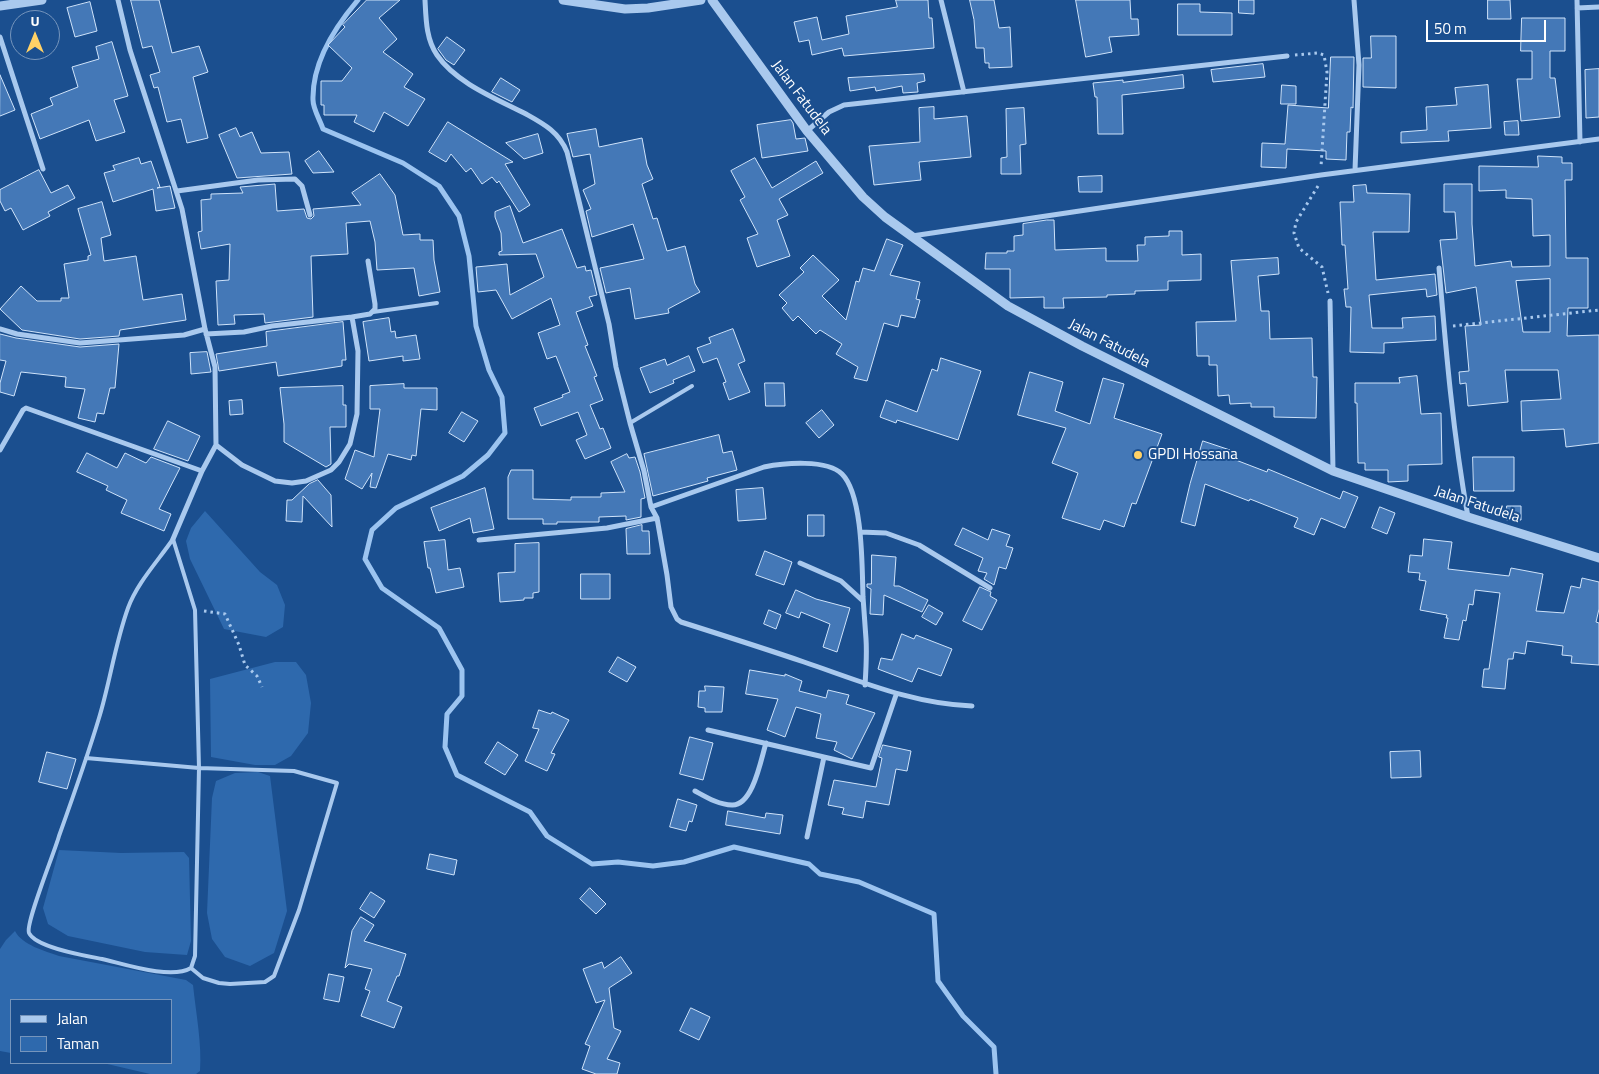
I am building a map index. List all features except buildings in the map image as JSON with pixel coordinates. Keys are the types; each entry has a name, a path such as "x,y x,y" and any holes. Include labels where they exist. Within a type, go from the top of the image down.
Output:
{"street":[{"path":"0,6 42,0"},
{"path":"118,0 130,50 182,209 205,331 215,367 216,445 202,471 173,539"},
{"path":"424,0 426,25 431,42 437,55 449,69 484,92 548,126 563,143 567,152 609,324 616,367 644,471 651,507 657,518 668,575 671,607 677,619 681,622 805,662 896,695 949,705 972,706"},
{"path":"563,0 625,9 648,8 701,0"},
{"name":"Jalan Fatudela","path":"712,0 807,131 863,197 885,217 1008,306 1082,346 1333,471 1468,517 1599,558"},
{"path":"941,0 964,92"},
{"path":"1354,0 1359,66 1355,170"},
{"path":"1577,0 1580,142"},
{"path":"1577,8 1599,7"},
{"path":"0,37 43,168"},
{"path":"807,131 829,112 844,105 1287,56"},
{"path":"911,236 1355,170 1599,138"},
{"path":"177,191 258,180 295,179 302,186 310,215"},
{"path":"0,329 17,334 80,343 184,336 205,331 244,332 272,326 365,316 373,312 376,304 368,261"},
{"path":"1439,268 1452,409 1468,517"},
{"path":"1330,301 1333,471"},
{"path":"216,445 242,465 275,480 292,483 306,481 331,470 350,444 357,414 356,394 359,371 352,317"},
{"path":"0,450 26,408 202,471"},
{"path":"651,507 764,467 796,463 835,469 847,480 853,495 860,532 866,640 865,685"},
{"path":"479,540 607,528 657,518"},
{"path":"860,532 886,533 919,545 990,588"},
{"path":"800,563 841,581 863,602"},
{"path":"708,730 871,768 896,695"},
{"path":"695,791 713,800 732,805 740,804 750,793 766,743"},
{"path":"807,837 824,757"}],"lane":[{"path":"373,312 437,304"},
{"path":"630,423 692,386"},
{"path":"173,539 195,610 199,768 195,956 191,968"},
{"path":"173,539 137,589 128,608 99,718 28,928 29,934 41,943 58,949 163,972 191,968"},
{"path":"86,758 199,768 294,771 337,783 299,910 274,976 265,982 218,983 203,978 191,968"}],"path":[{"path":"1287,56 1318,53 1324,55 1328,72 1318,188 1298,218 1294,234 1300,248 1322,267 1330,301"},
{"path":"1445,327 1599,310"},
{"path":"195,610 225,614 239,645 245,665 257,676 262,687"}],"green space":[{"path":"205,511 260,572 277,585 285,605 283,627 266,637 224,629 190,559 186,541 191,528"},
{"path":"275,662 296,662 306,675 311,703 308,733 291,756 275,765 255,765 211,757 210,679"},
{"path":"258,772 270,776 287,911 274,953 250,966 225,957 212,939 207,913 212,798 216,781 235,773"},
{"path":"59,850 121,853 184,852 189,858 191,941 187,955 145,952 68,936 48,924 43,908"},
{"path":"15,931 28,944 59,956 186,980 193,985 199,1039 200,1071 196,1074 150,1074 107,1064 172,1064 172,999 10,999 10,1053 0,1051 0,949"}],"waterway":[{"path":"358,0 326,46 316,73 313,100 315,111 323,129 403,163 439,186 459,216 469,256 476,326 489,370 502,397 505,433 488,455 463,476 396,508 372,530 365,559 382,588 439,628 462,670 462,696 447,714 445,747 457,775 530,812 547,836 592,864 618,862 653,866 684,862 734,847 809,864 820,874 859,882 934,914 938,981 963,1016 994,1047 996,1074"}],"place":[{"name":"GPDI Hossana","path":"1138,455"}]}
